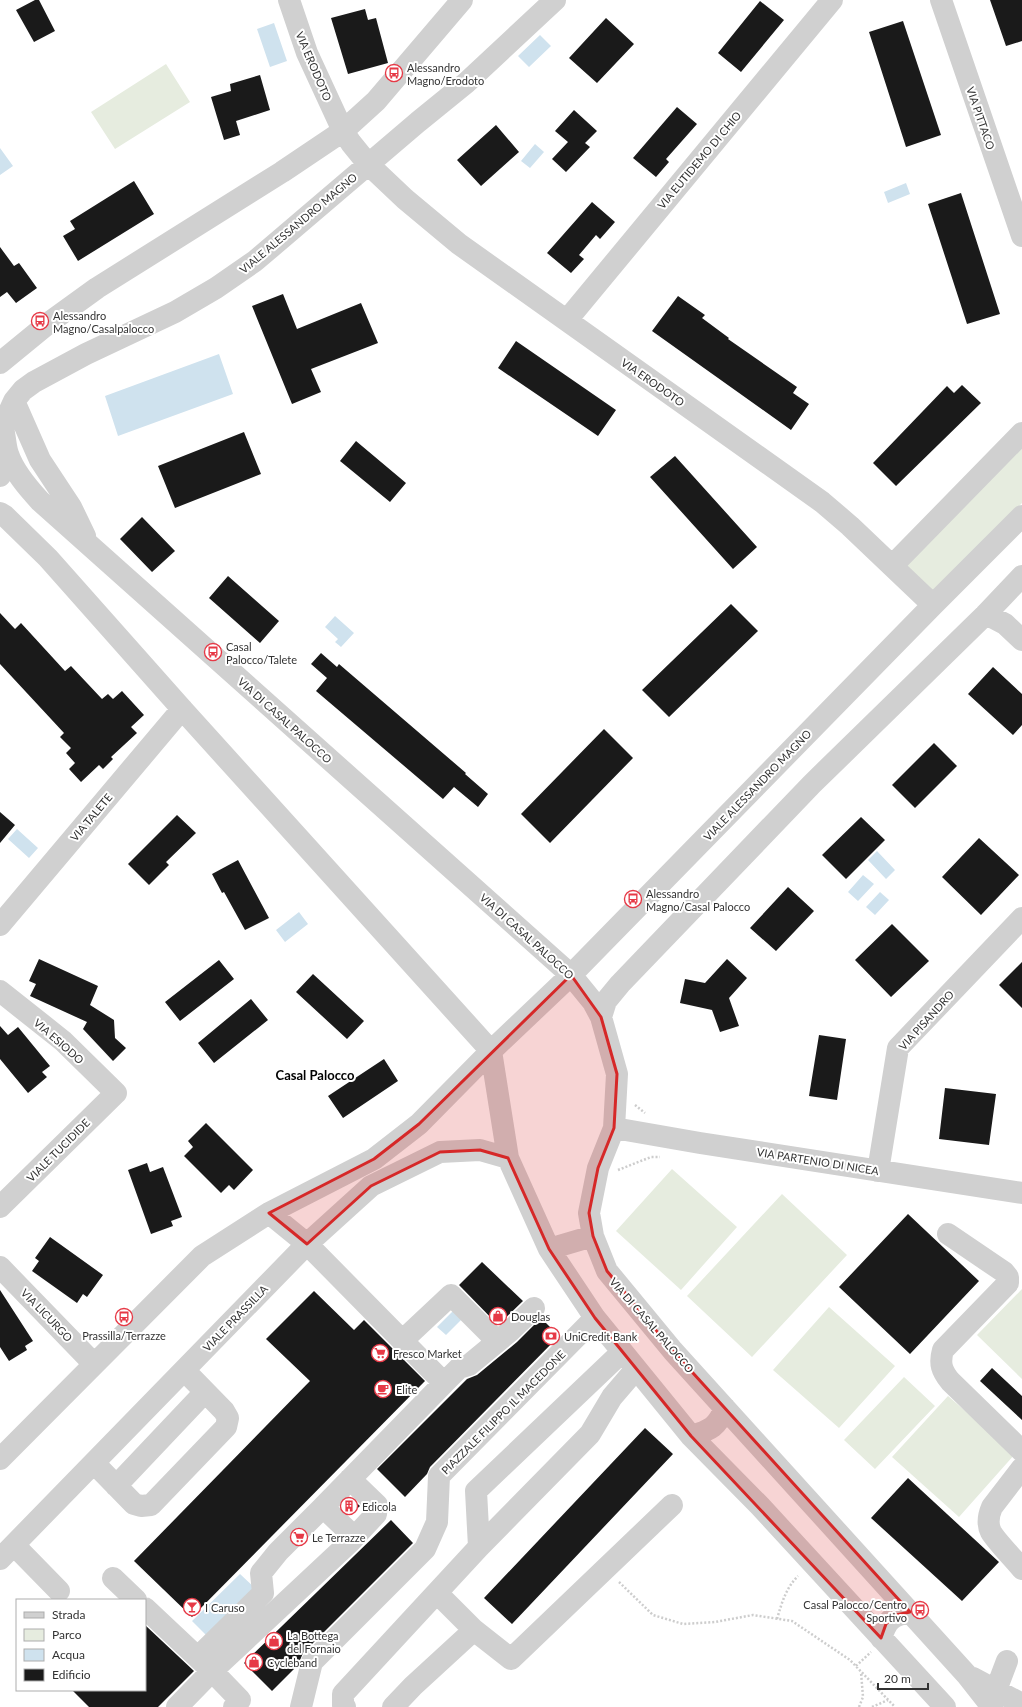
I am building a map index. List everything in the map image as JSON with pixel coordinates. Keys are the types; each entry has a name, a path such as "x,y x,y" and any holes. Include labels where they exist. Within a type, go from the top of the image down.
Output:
{"street":[{"name":"VIA ERODOTO","path":"289,0 306,53 343,131 368,164 405,199 440,229 818,499 843,520 933,605"},
{"path":"0,363 50,322 97,288 282,172 343,131 376,101 462,0"},
{"name":"VIALE ALESSANDRO MAGNO","path":"1,423 14,401 23,390 34,382 86,354 175,312 216,288 265,253 466,82 555,0"},
{"name":"VIA EUTIDEMO DI CHIO","path":"567,320 832,0"},
{"name":"VIA PITTACO","path":"941,0 1022,236"},
{"path":"14,401 40,460 71,507 88,545"},
{"name":"VIA DI CASAL PALOCCO","path":"1,423 8,454 25,484 35,496 88,545 571,975 593,1002 601,1017 617,1074 614,1128 598,1168 589,1213 593,1236 606,1271 673,1351 966,1674 994,1698"},
{"path":"892,566 1022,433"},
{"path":"0,476 5,467 8,454"},
{"path":"0,513 5,516 48,558 182,709 491,1051 508,1158 549,1249 595,1318 691,1436 760,1506 945,1707"},
{"name":"VIALE ALESSANDRO MAGNO","path":"491,1051 571,975 1022,516"},
{"path":"601,1017 606,1001 620,984 812,784 986,614 1022,576"},
{"path":"986,614 1005,624 1022,640"},
{"name":"VIA TALETE","path":"0,925 182,709"},
{"name":"VIA PISANDRO","path":"878,1171 898,1048 1022,918"},
{"name":"VIA ESIODO","path":"0,991 62,1041 116,1093"},
{"path":"0,1459 202,1256 269,1213 374,1159 419,1124 491,1051"},
{"name":"VIALE TUCIDIDE","path":"0,1207 116,1093"},
{"name":"VIA PARTENIO DI NICEA","path":"614,1128 1022,1193"},
{"name":"VIALE PRASSILLA","path":"7,1552 306,1244 371,1186 440,1152 480,1150 508,1158"},
{"path":"269,1213 306,1244 444,1383"},
{"path":"948,1234 1004,1272 1008,1277 1008,1283 943,1350 941,1357 941,1369 950,1382 1022,1451"},
{"path":"549,1249 593,1236"},
{"name":"VIA LICURGO","path":"0,1267 94,1364"},
{"path":"402,1341 451,1295 497,1341"},
{"path":"177,1707 205,1664 263,1593 261,1573 278,1552 459,1368 469,1365 534,1308"},
{"name":"PIAZZALE FILIPPO IL MACEDONE","path":"301,1707 312,1662 425,1549 437,1522 439,1476 595,1318"},
{"path":"479,1548 476,1491 622,1352"},
{"path":"345,1707 343,1705 343,1694 479,1548 590,1434 612,1397 636,1369"},
{"path":"94,1463 134,1504 141,1506 151,1505 226,1427 228,1418 224,1411 184,1370"},
{"path":"116,1486 206,1392"},
{"path":"691,1436 709,1430 719,1421 725,1408"},
{"path":"1022,1468 989,1512 991,1531 1022,1569"},
{"path":"205,1664 350,1542 376,1514 377,1505 350,1479"},
{"path":"437,1593 474,1630 511,1659 672,1505"},
{"path":"323,1507 346,1529 350,1542"},
{"path":"7,1552 58,1591"},
{"path":"113,1578 135,1599"},
{"path":"146,1609 205,1664 240,1700 234,1707"},
{"path":"881,1638 886,1624 896,1615 910,1612"},
{"path":"393,1707 413,1686 474,1630"},
{"path":"1007,1661 994,1698 1022,1704"}],"path":[{"path":"633,1099 635,1107 647,1114"},
{"path":"615,1176 617,1171 651,1157 666,1157"},
{"path":"777,1619 790,1585 813,1563"},
{"path":"605,1569 653,1615 684,1624 715,1622 754,1615 792,1621 850,1660 895,1707"},
{"path":"859,1707 863,1697 861,1672"},
{"path":"872,1707 888,1700"}],"highlighted area":[{"path":"571,975 601,1017 617,1074 614,1128 598,1168 589,1213 593,1236 607,1271 673,1351 910,1612 896,1615 886,1624 881,1638 691,1436 595,1318 549,1249 508,1158 480,1150 440,1152 371,1186 307,1244 269,1213 374,1159 419,1124"}],"green space":[{"path":"166,64 190,102 115,149 91,112"},
{"path":"1022,446 1022,503 934,593 906,565"},
{"path":"672,1169 737,1227 681,1290 616,1231"},
{"path":"782,1194 847,1255 752,1357 687,1296"},
{"path":"1022,1289 1022,1379 977,1335"},
{"path":"829,1307 895,1366 839,1428 773,1370"},
{"path":"904,1377 935,1406 875,1469 844,1440"},
{"path":"948,1396 1015,1454 959,1517 892,1457"}],"water":[{"path":"274,23 287,61 270,67 257,29"},
{"path":"540,35 551,46 529,67 518,56"},
{"path":"535,144 544,152 530,168 521,161"},
{"path":"0,148 13,166 0,175"},
{"path":"906,183 910,194 888,203 884,192"},
{"path":"219,354 233,394 118,436 105,396"},
{"path":"335,616 354,633 341,647 335,642 338,639 325,627"},
{"path":"17,829 38,848 29,858 8,839"},
{"path":"877,851 895,870 886,879 868,860"},
{"path":"863,875 874,884 858,901 848,892"},
{"path":"880,892 889,900 875,915 866,907"},
{"path":"299,912 308,924 285,942 276,930"},
{"path":"457,1307 465,1316 446,1335 437,1327"},
{"path":"240,1574 256,1589 208,1637 192,1621"}],"building":[{"path":"35,0 39,0 55,31 34,42 16,10"},
{"path":"990,0 1022,0 1022,41 1006,46"},
{"path":"760,1 784,20 741,72 718,53"},
{"path":"365,9 368,20 376,18 388,63 348,74 331,18"},
{"path":"606,18 634,44 597,83 569,58"},
{"path":"903,21 941,135 906,147 869,32"},
{"path":"260,75 270,110 236,121 240,135 224,140 211,97 231,91 230,84"},
{"path":"677,107 697,124 666,159 669,162 656,177 633,158"},
{"path":"574,110 597,131 585,143 590,147 566,172 552,159 568,142 555,131"},
{"path":"496,125 519,152 481,186 457,160"},
{"path":"134,181 154,214 78,261 63,236 75,229 70,221"},
{"path":"961,193 1000,314 967,324 928,204"},
{"path":"592,202 615,222 600,239 596,235 579,255 584,259 571,273 547,253"},
{"path":"0,247 14,266 19,263 37,288 16,303 7,292 0,297"},
{"path":"283,294 297,329 361,303 378,343 311,369 321,392 292,404 252,306"},
{"path":"678,296 705,315 702,318 729,338 728,339 797,387 793,393 809,404 791,430 652,331"},
{"path":"516,341 616,410 598,436 498,368"},
{"path":"962,385 981,403 896,486 873,463 947,386 954,393"},
{"path":"244,432 261,474 175,508 158,466"},
{"path":"356,441 406,483 390,502 340,461"},
{"path":"675,456 757,547 733,569 650,477"},
{"path":"142,517 175,551 152,572 120,539"},
{"path":"228,576 279,621 260,643 209,598"},
{"path":"731,604 758,631 669,717 642,690"},
{"path":"0,613 15,629 21,623 65,671 71,666 102,699 108,694 113,699 122,691 144,715 131,727 137,733 111,757 113,759 103,769 99,765 81,782 69,769 75,763 66,753 71,748 60,737 64,733 0,664"},
{"path":"321,653 337,667 339,664 466,773 465,774 488,794 478,807 454,787 443,799 316,691 327,678 311,664"},
{"path":"993,667 1022,694 1022,725 1013,735 968,694"},
{"path":"604,729 633,758 550,843 521,814"},
{"path":"934,743 957,766 915,808 892,785"},
{"path":"0,812 15,825 0,843"},
{"path":"177,815 196,833 166,862 169,865 149,885 128,864"},
{"path":"861,817 885,840 846,879 822,855"},
{"path":"979,838 1019,875 981,915 942,877"},
{"path":"238,860 269,918 245,930 224,892 222,893 212,874"},
{"path":"788,887 814,911 776,951 750,928"},
{"path":"892,924 929,961 891,997 855,960"},
{"path":"39,959 98,986 90,1005 114,1020 115,1038 126,1048 113,1061 83,1029 87,1022 30,996 36,984 29,981"},
{"path":"727,959 747,978 729,998 739,1026 720,1032 712,1010 680,1003 685,979 705,983"},
{"path":"219,960 234,979 180,1021 165,1002"},
{"path":"1022,962 1022,1008 999,985"},
{"path":"313,974 364,1021 347,1039 296,992"},
{"path":"251,999 268,1020 214,1063 198,1043"},
{"path":"0,1026 8,1035 18,1027 50,1066 42,1072 47,1077 28,1093 0,1059"},
{"path":"819,1035 846,1039 837,1100 809,1096"},
{"path":"384,1059 398,1081 343,1118 328,1096"},
{"path":"945,1088 996,1094 989,1145 939,1139"},
{"path":"206,1123 253,1170 234,1190 229,1185 221,1193 184,1156 193,1147 188,1141"},
{"path":"147,1163 150,1172 163,1167 182,1217 171,1221 173,1226 151,1234 128,1170"},
{"path":"908,1214 979,1281 910,1354 839,1287"},
{"path":"50,1237 103,1275 87,1297 83,1294 77,1303 32,1271 39,1261 35,1258"},
{"path":"482,1262 523,1301 498,1325 459,1285"},
{"path":"0,1290 33,1341 25,1346 27,1350 9,1361 0,1347"},
{"path":"314,1291 354,1330 364,1320 425,1381 192,1617 134,1561 310,1381 266,1339"},
{"path":"541,1318 559,1336 430,1467 427,1474 405,1497 377,1469 467,1379 477,1375 517,1342"},
{"path":"992,1368 1022,1396 1022,1420 980,1381"},
{"path":"645,1428 673,1454 512,1624 484,1598"},
{"path":"908,1478 999,1562 962,1601 871,1518"},
{"name":"Edicola","path":"350,1497 360,1506 350,1515 341,1507"},
{"path":"391,1520 413,1543 303,1653 298,1665 272,1691 244,1663"},
{"path":"146,1626 194,1671 158,1707 89,1707 73,1691 146,1691"}],"place":[{"name":"Alessandro Magno/Erodoto","path":"394,73"},
{"name":"Alessandro Magno/Casalpalocco","path":"40,321"},
{"name":"Casal Palocco/Talete","path":"213,652"},
{"name":"Alessandro Magno/Casal Palocco","path":"633,899"},
{"name":"Douglas","path":"498,1316"},
{"name":"Prassilla/Terrazze","path":"124,1317"},
{"name":"UniCredit Bank","path":"551,1336"},
{"name":"Fresco Market","path":"380,1353"},
{"name":"Elite","path":"383,1389"},
{"name":"Edicola","path":"349,1506"},
{"name":"Le Terrazze","path":"299,1537"},
{"name":"I Caruso","path":"192,1607"},
{"name":"Casal Palocco/Centro Sportivo","path":"920,1610"},
{"name":"La Bottega del Fornaio","path":"274,1641"},
{"name":"Cycleband","path":"254,1662"}],"district":[{"name":"Casal Palocco","path":"315,1075"}]}
